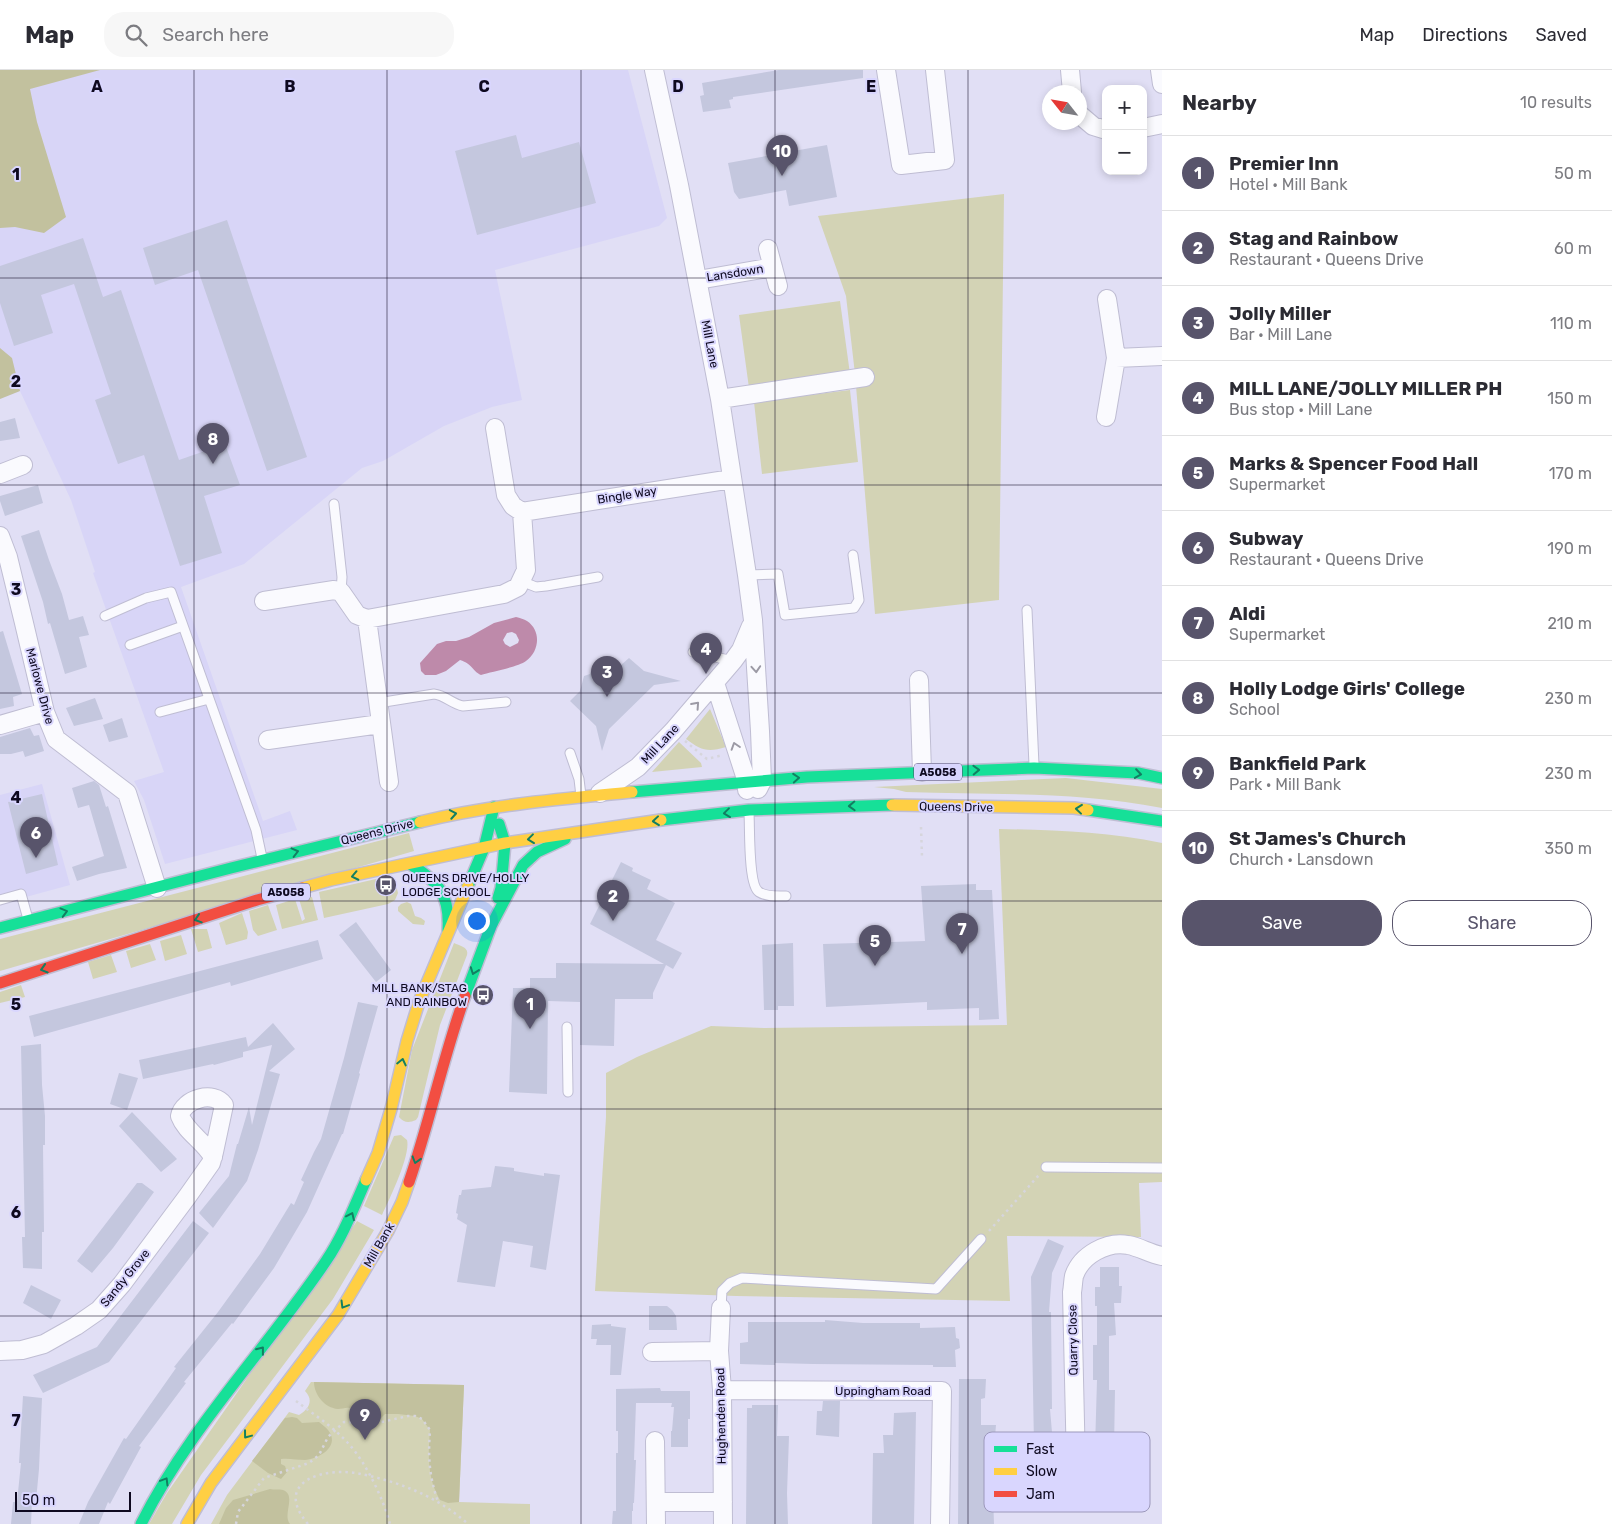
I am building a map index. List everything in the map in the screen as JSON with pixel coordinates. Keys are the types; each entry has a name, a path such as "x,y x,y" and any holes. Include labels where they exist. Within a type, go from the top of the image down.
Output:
{"main road":[{"name":"Queens Drive","path":"0,928 262,860 451,814 494,808 588,796 754,781 922,772 1034,768 1138,774 1162,778"},
{"path":"713,785 741,802"},
{"name":"Queens Drive","path":"0,982 258,900 331,880 505,843 580,834 741,802 920,807 1074,808 1162,821"},
{"path":"142,1524 180,1457 327,1260 343,1232 392,1125 406,1041 419,1002 484,848 494,808"},
{"name":"Mill Bank","path":"187,1524 212,1483 338,1315 388,1231 402,1202 419,1133 452,1030 491,926 501,888 505,843 494,808"},
{"name":"Mill Bank","path":"491,926 523,865 530,856 549,845 580,834"},
{"path":"410,864 436,882 446,898 450,915 447,937"}],"street":[{"path":"886,70 901,165 945,160 935,70"},
{"path":"1070,70 1071,85"},
{"path":"1160,70 1162,84"},
{"name":"Mill Lane","path":"659,71 720,399 753,620 760,731 754,781 741,802"},
{"path":"1087,120 1102,129"},
{"path":"1147,127 1162,124"},
{"name":"Lansdown","path":"768,249 778,286"},
{"name":"Lansdown","path":"698,280 773,267"},
{"path":"1106,417 1116,358 1107,299"},
{"path":"1116,358 1162,356"},
{"path":"720,399 865,377"},
{"path":"264,601 334,590 341,592 357,615 367,619 504,594 518,587 526,570 522,512 513,506 506,495 495,428"},
{"path":"0,474 22,465"},
{"name":"Bingle Way","path":"522,512 732,479"},
{"name":"Marlowe Drive","path":"0,536 4,559 45,712 56,739 127,793 157,888"},
{"path":"367,619 389,782"},
{"name":"Mill Lane","path":"588,796 638,767 733,661 741,650 753,620"},
{"path":"919,680 922,772"},
{"name":"Mill Lane","path":"715,683 754,781"},
{"path":"0,725 45,712"},
{"path":"268,740 380,724"},
{"name":"Sandy Grove","path":"0,1351 22,1350 44,1344 76,1326 99,1310 122,1284 169,1221 200,1179 213,1157"},
{"name":"Quarry Close","path":"1069,1432 1074,1276 1080,1265 1090,1255 1101,1248 1116,1244 1129,1245 1162,1256"},
{"name":"Hughenden Road","path":"720,1308 719,1351 722,1390 723,1524"},
{"path":"652,1352 719,1351"},
{"name":"Uppingham Road","path":"722,1390 942,1392 940,1524"},
{"path":"655,1441 656,1524"},
{"path":"656,1502 723,1502"}],"lane":[{"path":"334,504 342,577 341,592"},
{"path":"746,576 778,574 785,615 854,608 859,600 853,555"},
{"path":"521,581 536,587 598,577"},
{"path":"105,616 146,598 171,592 256,830 262,860"},
{"path":"1027,610 1034,768"},
{"path":"130,645 183,626"},
{"path":"692,652 733,661"},
{"path":"378,703 434,694 442,695 457,705 463,706 506,702"},
{"path":"160,712 209,699"},
{"path":"570,753 579,779 588,796"},
{"path":"741,802 753,884 759,892 776,897 786,896"},
{"path":"0,900 20,894 28,921"},
{"path":"567,1027 568,1092"},
{"path":"1046,1167 1162,1168"},
{"path":"720,1308 722,1290 730,1283 742,1278 936,1289 981,1239"}],"path":[{"path":"682,739 707,759 728,754"},
{"path":"920,807 922,856"},
{"path":"981,1239 1046,1167"},
{"path":"281,1389 335,1431 355,1451 380,1497 390,1524"},
{"path":"236,1524 238,1512 264,1478 309,1463 319,1455 323,1445 335,1431 344,1422 349,1421 377,1422 408,1416 415,1416 422,1420 430,1430 429,1465 438,1502"},
{"path":"308,1524 295,1501 295,1494 300,1484 313,1476 330,1472 349,1472 406,1487 438,1502 468,1524"}],"shaded area":[{"path":"0,70 628,70 667,218 659,226 495,270 522,400 492,407 444,426 383,461 362,468 244,564 181,587 263,821 290,811 297,830 165,864 144,800 134,781 164,772 93,573 95,572 71,500 20,391 0,399"},
{"path":"516,617 526,620 532,625 537,636 536,647 526,661 481,675 468,663 460,660 446,671 436,675 425,675 421,671 420,663 437,644 469,637 494,623","holes":["512,632 516,634 519,640 518,643 510,647 505,644 503,640 507,633"]},
{"path":"42,784 70,885 0,904 0,795"}],"green space":[{"path":"0,70 100,70 30,89 37,122 66,217 44,233 15,227 0,228"},
{"path":"1004,194 999,600 875,614 855,374 846,296 818,216"},
{"path":"840,301 850,374 749,388 739,315"},
{"path":"0,348 12,358 20,391 0,399"},
{"path":"850,390 858,462 762,474 754,402"},
{"path":"710,709 726,747 714,750 704,749 686,739"},
{"path":"679,742 701,763 702,767 652,772"},
{"path":"1066,778 1162,789 1162,808 1066,796 906,792 874,787"},
{"path":"999,829 1081,832 1162,843 1162,1182 1139,1183 1141,1237 1007,1236 1010,1301 736,1296 595,1291 606,1117 606,1073 637,1057 711,1026 764,1028 1007,1025"},
{"path":"409,833 414,851 0,971 0,939"},
{"path":"376,879 377,888 396,885 398,893 395,900 388,904 324,918 319,892"},
{"path":"312,897 318,920 282,929 276,905 295,899 302,921 305,919 299,899"},
{"path":"407,902 411,904 415,916 425,921 424,925 413,924 398,911 398,907 401,904"},
{"path":"268,905 277,930 258,936 253,930 249,911"},
{"path":"242,913 248,932 247,939 226,945 219,923"},
{"path":"191,929 207,929 212,948 198,952"},
{"path":"181,935 187,954 165,961 160,941"},
{"path":"454,943 465,948 467,955 440,1025 418,1117 413,1121 405,1121 399,1117 412,1050"},
{"path":"150,944 156,960 131,968 126,951"},
{"path":"111,955 117,972 93,979 88,962"},
{"path":"21,985 25,997 0,1003 0,992"},
{"path":"401,1135 407,1140 406,1156 399,1178 382,1215 364,1206 394,1136"},
{"path":"357,1221 374,1230 333,1299 201,1475 172,1524 149,1524 167,1493"},
{"path":"311,1382 464,1385 459,1502 530,1504 530,1524 211,1524 227,1495 289,1412 299,1415 308,1407 310,1401 305,1391"},
{"path":"314,1382 464,1385 459,1502 448,1503 440,1500 436,1492 429,1466 430,1430 422,1419 415,1416 385,1414 377,1422 368,1421 350,1408 338,1409 329,1406 318,1396"},
{"path":"285,1418 297,1418 302,1423 319,1422 328,1430 332,1441 327,1451 311,1459 281,1459 281,1464 285,1466 287,1472 281,1479 268,1473 252,1461"},
{"path":"270,1489 283,1490 289,1496 288,1520 290,1524 219,1524 226,1508 233,1500"}],"building":[{"path":"779,70 863,70 863,78 733,97 733,99 729,100 731,108 703,112 700,96 704,95 702,83"},
{"path":"516,135 522,158 579,142 596,203 477,235 455,151"},
{"path":"827,145 837,197 789,206 786,190 739,199 734,192 728,163"},
{"path":"227,220 307,457 267,471 198,270 155,285 143,248"},
{"path":"83,238 103,297 121,290 179,460 225,444 240,485 204,496 222,553 180,566 144,455 118,464 95,400 111,394 74,284 41,295 53,333 14,346 0,303 0,266"},
{"path":"15,418 20,438 0,441 0,422"},
{"path":"38,485 43,503 5,516 0,496"},
{"path":"39,530 62,594 69,620 83,616 89,635 79,637 87,667 65,674 21,536"},
{"path":"3,631 22,694 13,697 14,706 0,709 0,632"},
{"path":"629,658 644,671 681,681 654,685 609,729 602,751 596,726 570,701 580,691 584,676 590,674 592,669 598,667 603,672 616,660 621,665"},
{"path":"95,698 103,719 74,726 66,708"},
{"path":"122,718 128,737 109,742 103,725"},
{"path":"30,728 34,736 39,735 44,751 25,757 23,751 0,754 0,737"},
{"path":"94,781 99,785 106,807 108,806 127,868 77,881 72,867 104,856 89,805 78,808 72,788"},
{"path":"42,794 58,865 26,874 8,802"},
{"path":"621,862 633,868 632,871 651,880 647,889 675,903 656,940 682,953 673,969 666,965 653,993 653,999 615,999 614,1046 580,1045 580,1002 548,1001 547,1094 509,1092 513,988 530,988 530,978 556,978 556,963 664,964 590,924"},
{"path":"976,884 976,890 992,890 999,1019 979,1020 979,1008 927,1010 927,1002 826,1007 823,944 925,941 921,886"},
{"path":"356,922 391,970 376,982 339,935"},
{"path":"318,940 323,959 231,986 230,982 34,1037 29,1016"},
{"path":"793,943 794,1006 778,1006 778,1010 764,1010 762,945"},
{"path":"358,1002 378,1006 343,1134 307,1212 274,1268 233,1324 184,1382 186,1383 139,1446 141,1447 110,1504 108,1502 99,1524 79,1524 88,1502 124,1438 126,1439 176,1368 174,1367 218,1312 260,1254 291,1203 294,1205 304,1182 301,1180 321,1139"},
{"path":"273,1023 295,1049 269,1071 280,1074 247,1181 213,1228 199,1213 229,1176 249,1107 252,1125 272,1045 243,1052 243,1057 214,1065 143,1079 139,1060 246,1037 248,1047"},
{"path":"41,1044 45,1116 42,1269 23,1268 22,1237 25,1237 21,1046"},
{"path":"119,1073 138,1078 127,1110 110,1104"},
{"path":"132,1112 177,1159 161,1172 119,1126"},
{"path":"495,1166 514,1168 514,1171 544,1176 544,1173 560,1175 546,1270 530,1267 533,1246 503,1241 495,1287 457,1282 467,1225 457,1219 459,1195 461,1195 462,1190 491,1187"},
{"path":"137,1183 142,1183 154,1192 92,1273 77,1261"},
{"path":"193,1221 209,1233 109,1362 43,1393 33,1375 97,1347"},
{"path":"1048,1239 1064,1246 1052,1273 1049,1312 1051,1312 1052,1409 1050,1409 1052,1432 1034,1432 1031,1277"},
{"path":"1100,1267 1119,1267 1119,1286 1122,1286 1121,1303 1114,1303 1116,1335 1109,1336 1109,1390 1115,1390 1114,1432 1095,1432 1097,1380 1093,1380 1093,1345 1097,1345 1095,1287 1100,1287"},
{"path":"31,1285 61,1300 51,1319 23,1303"},
{"path":"649,1306 667,1306 672,1310 676,1316 677,1330 649,1330"},
{"path":"825,1320 863,1323 920,1323 920,1328 955,1327 956,1338 959,1339 960,1348 955,1350 956,1367 933,1367 933,1365 740,1364 740,1343 748,1342 748,1322 825,1322"},
{"path":"611,1324 611,1326 626,1328 621,1375 610,1375 611,1345 596,1345 597,1339 591,1339 592,1325"},
{"path":"959,1379 986,1379 985,1398 981,1399 981,1425 996,1425 995,1432 984,1432 984,1512 994,1512 994,1524 958,1524"},
{"path":"660,1388 661,1391 690,1391 688,1447 671,1447 674,1407 671,1407 672,1403 636,1403 634,1460 636,1460 632,1524 612,1524 613,1511 616,1511 616,1453 618,1453 616,1389"},
{"path":"23,1396 42,1398 36,1501 32,1501 31,1524 11,1524 13,1502 17,1502 21,1463 19,1463"},
{"path":"823,1401 840,1401 839,1437 816,1435 817,1411 822,1411"},
{"path":"752,1405 778,1405 777,1436 789,1436 788,1524 746,1524 747,1408 752,1408"},
{"path":"916,1412 914,1524 872,1524 873,1453 884,1453 883,1435 893,1435 894,1413"}],"traffic: fast":[{"path":"632,792 807,777 1034,768 1138,773 1162,778"},
{"path":"661,820 749,810 892,805"},
{"path":"468,886 484,848 494,807"},
{"path":"1088,810 1162,821"},
{"path":"0,928 231,868 420,822"},
{"path":"498,898 501,888 505,843 499,824"},
{"path":"465,996 491,926 523,865 537,852 565,839"},
{"path":"410,864 428,877 441,891 447,907 448,930"},
{"path":"141,1524 160,1489 205,1422 326,1261 343,1232 366,1180"}],"traffic: slow":[{"path":"420,822 499,807 632,792"},
{"path":"892,805 1074,808 1088,810"},
{"path":"302,888 331,880 505,843 661,820"},
{"path":"366,1180 378,1153 419,1002 468,886"},
{"path":"187,1524 211,1483 338,1315 388,1231 409,1182"}],"traffic: jam":[{"path":"0,983 257,900 302,888"},
{"path":"409,1182 465,996"}],"place":[{"name":"St James's Church","path":"782,176"},
{"name":"Holly Lodge Girls' College","path":"213,464"},
{"name":"MILL LANE/JOLLY MILLER PH","path":"706,674"},
{"name":"Jolly Miller","path":"607,697"},
{"name":"Subway","path":"36,858"},
{"name":"QUEENS DRIVE/HOLLY LODGE SCHOOL","path":"386,885"},
{"name":"Stag and Rainbow","path":"613,921"},
{"name":"Aldi","path":"962,954"},
{"name":"Marks & Spencer Food Hall","path":"875,966"},
{"name":"MILL BANK/STAG AND RAINBOW","path":"483,995"},
{"name":"Premier Inn","path":"530,1029"},
{"name":"Bankfield Park","path":"365,1440"}]}
